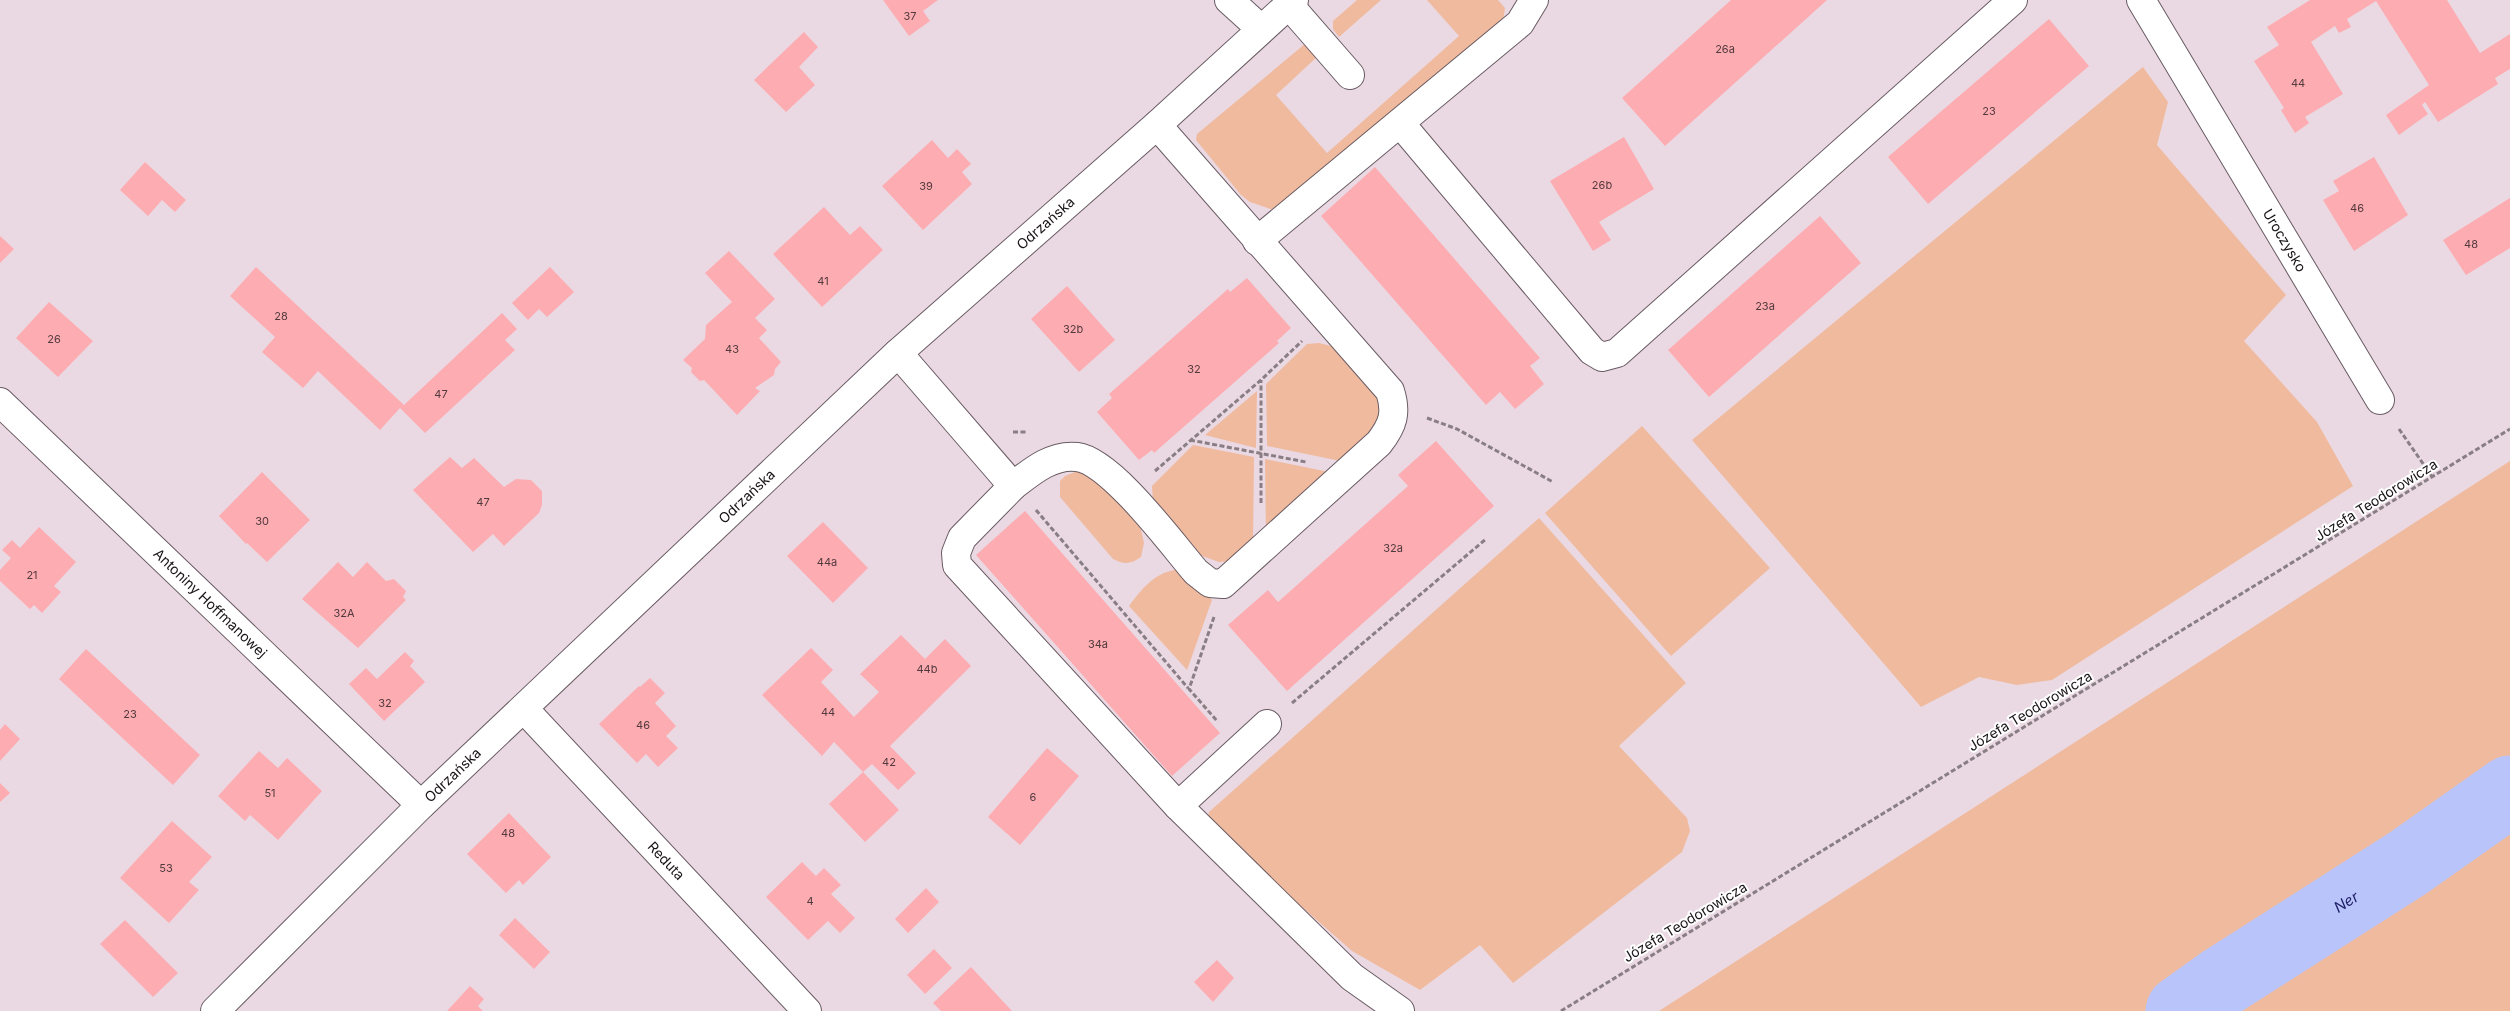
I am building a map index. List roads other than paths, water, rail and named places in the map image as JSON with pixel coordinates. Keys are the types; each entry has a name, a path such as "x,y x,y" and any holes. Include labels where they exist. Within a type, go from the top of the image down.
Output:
{"street":[{"path":"1229,0 1261,29"},
{"path":"1257,241 1520,23 1534,0"},
{"path":"1400,123 1592,351 1602,357 1617,353 2013,0"},
{"name":"Uroczysko","path":"2141,0 2380,400"},
{"path":"1291,2 1350,75"},
{"name":"Odrzańska","path":"215,1011 421,805 898,353 1157,125 1291,2"},
{"path":"1157,125 1390,391 1395,405 1394,420 1379,443 1224,584 1210,583 1196,572 1102,468 1090,460 1075,456 1044,463 1013,486 962,538 956,553 957,565 1178,806 1352,977 1400,1011"},
{"path":"898,353 1013,486"},
{"name":"Antoniny Hoffmanowej","path":"0,402 421,805"},
{"name":"Reduta","path":"524,709 807,1011"},
{"path":"1178,806 1267,724"}],"waterway":[{"name":"Ner","path":"2181,1011 2223,981 2408,863 2510,791"}]}
